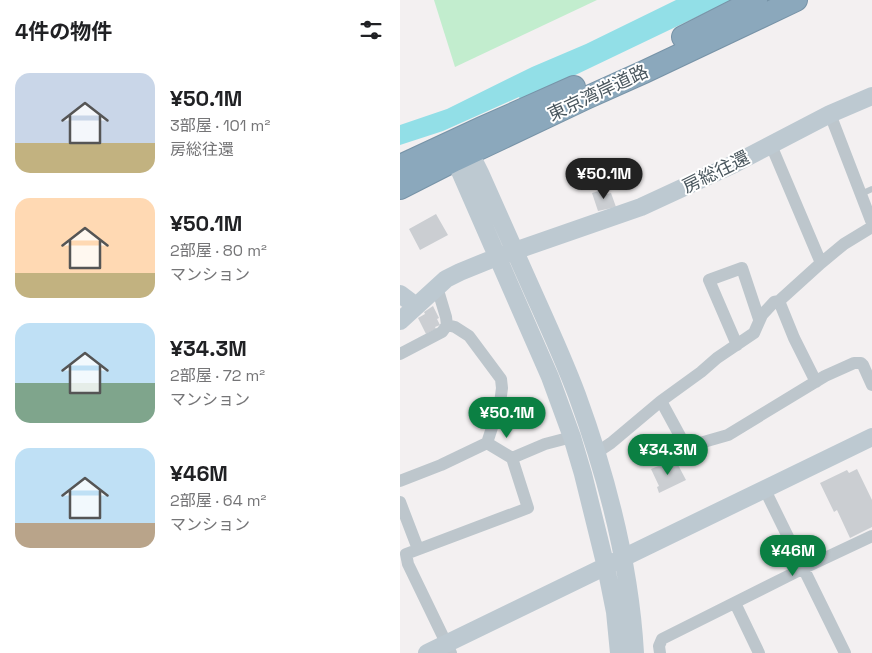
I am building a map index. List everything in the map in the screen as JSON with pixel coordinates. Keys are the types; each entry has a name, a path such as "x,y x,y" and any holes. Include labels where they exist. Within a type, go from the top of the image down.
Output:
{"highway":[{"name":"東京湾岸道路","path":"400,188 460,151 642,56 756,0"},
{"name":"東京湾岸道路","path":"400,166 460,151 644,72 796,0"}],"street":[{"name":"房総往還","path":"400,321 453,275 497,256 641,207 734,164 830,114 872,96"},
{"path":"830,114 867,192 872,223"},
{"path":"771,145 821,263"},
{"path":"460,151 515,250 568,373 585,418 615,520 634,630 635,653"},
{"path":"460,151 497,256 550,377 572,437 586,482 606,566 615,612 619,653"},
{"path":"596,453 717,358 754,333 759,319 774,302 779,301 844,244 872,227"},
{"path":"737,345 709,280 742,268 759,319"},
{"path":"400,354 442,332 447,325 437,287"},
{"path":"400,294 416,306"},
{"path":"779,301 794,338 816,382"},
{"path":"400,481 441,465 487,443 500,403 501,379 468,336 455,327 447,325"},
{"path":"661,402 686,447 728,434 825,376 857,363 863,365 872,385"},
{"path":"512,458 545,444 572,437"},
{"path":"427,653 449,648 606,566 872,437"},
{"path":"449,648 404,565 406,554 528,508 512,458 487,443"},
{"path":"765,490 844,653"},
{"path":"400,502 418,549"},
{"path":"660,653 659,646 662,639 872,536"},
{"path":"735,603 759,653"}],"green space":[{"path":"434,0 597,0 455,67"}],"water":[{"path":"676,0 732,0 521,101 519,97 443,131 400,145 400,125 447,109"}],"building":[{"path":"605,189 607,194 611,193 616,207 598,211 592,193"},
{"path":"436,214 448,235 420,250 409,229"},
{"path":"433,306 440,325 426,334 418,318"},
{"path":"676,461 686,480 659,493 657,487 659,486 651,469"},
{"path":"857,469 872,500 872,527 850,538 837,510 834,512 820,483 847,470 849,473"}]}
